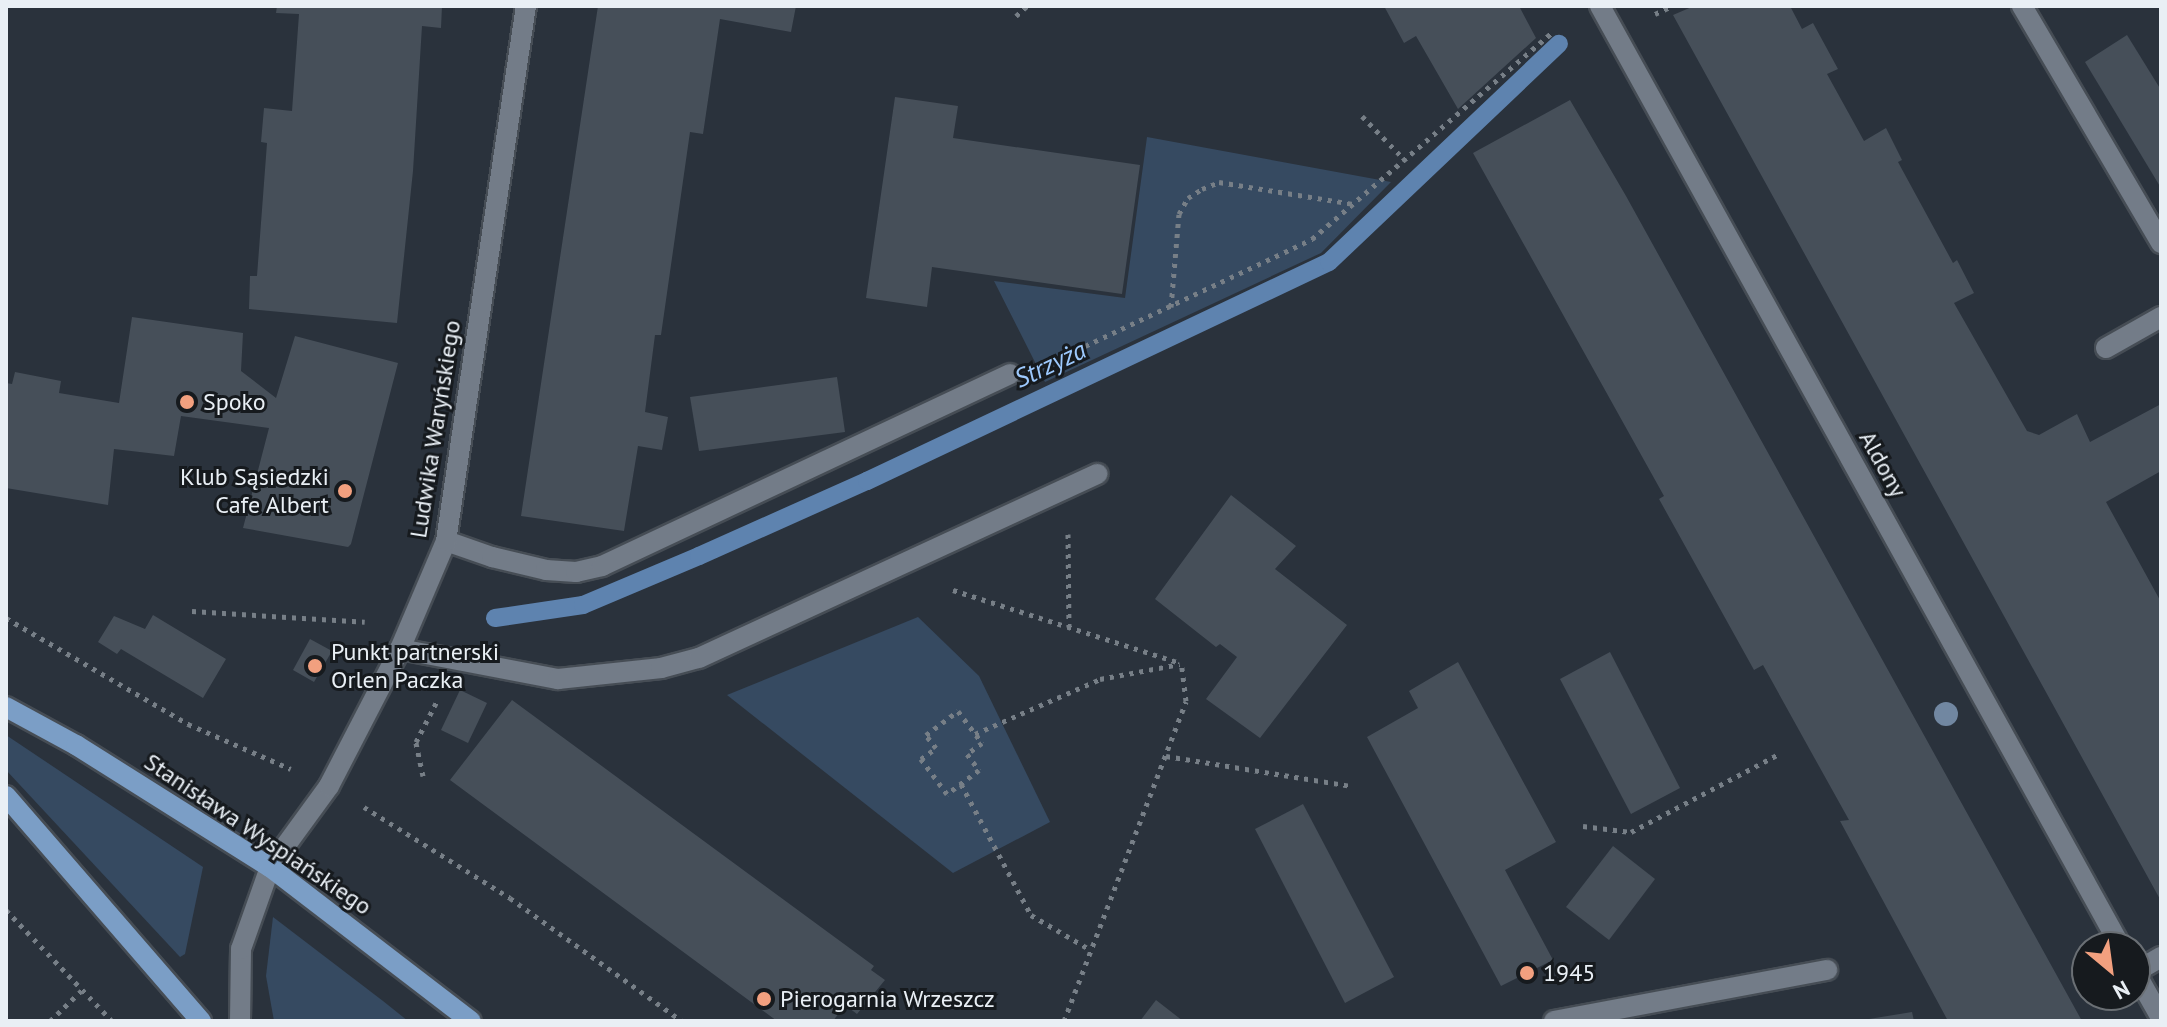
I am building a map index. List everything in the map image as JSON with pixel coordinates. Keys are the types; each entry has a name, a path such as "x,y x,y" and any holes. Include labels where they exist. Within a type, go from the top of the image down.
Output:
{"main road":[{"name":"Stanisława Wyspiańskiego","path":"6,707 76,745 270,867 471,1021"},
{"path":"6,796 201,1021"}],"street":[{"name":"Ludwika Waryńskiego","path":"240,1021 241,949 270,867 329,786 400,649 446,541 526,6"},
{"name":"Aldony","path":"1600,6 2112,931"},
{"path":"2022,6 2161,243"},
{"path":"2106,348 2161,317"},
{"path":"446,541 492,557 546,570 576,572 602,566 1010,374"},
{"path":"400,649 558,679 661,668 699,658 1098,474"},
{"path":"1554,1021 1827,970"},
{"path":"2151,1000 2161,1018"}],"path":[{"path":"1018,6 1016,16 1027,6"},
{"path":"1652,16 1672,6"},
{"path":"1010,374 1035,370 1303,245 1355,204 1554,31"},
{"path":"1362,116 1405,160"},
{"path":"1171,307 1179,214 1188,198 1202,189 1219,182 1355,204"},
{"path":"1067,489 1069,627"},
{"path":"950,589 1181,663"},
{"path":"192,611 370,622"},
{"path":"423,776 416,742 458,661"},
{"path":"975,734 1100,679 1181,663"},
{"path":"1064,1021 1186,701 1181,663"},
{"path":"958,711 982,743 967,754 979,770 961,784 947,794 921,759 936,748 926,735 958,711"},
{"path":"1583,826 1631,832 1777,755"},
{"path":"1166,756 1351,786"},
{"path":"961,784 1031,915 1091,950"},
{"path":"6,910 112,1021"},
{"path":"50,1021 82,990"}],"shaded area":[{"path":"1147,137 1391,182 1321,253 1045,382 994,281 1125,298"},
{"path":"918,617 979,676 1050,822 953,873 727,695"},
{"path":"6,735 203,867 185,954 180,957 6,770"},
{"path":"273,917 408,1021 274,1021 266,976"}],"building":[{"path":"277,6 442,6 441,28 422,26 413,171 397,323 249,309 250,276 257,276 267,143 261,142 264,108 292,111 299,14 276,13"},
{"path":"598,6 796,6 791,32 720,19 703,134 690,132 661,335 655,335 645,412 668,417 662,450 638,446 624,531 521,516"},
{"path":"1384,6 1519,6 1536,38 1458,109 1416,36 1404,43"},
{"path":"1694,6 1790,6 1802,29 1813,23 1838,69 1827,74 1864,141 1886,128 1902,160 1898,162 1953,263 1957,260 1974,293 1954,303 2027,431 2039,435 2077,414 2090,442 2161,404 2161,471 2106,502 2161,602 2161,901 1673,15"},
{"path":"2127,35 2161,90 2161,188 2085,62"},
{"path":"895,97 958,106 953,138 1140,165 1122,294 932,267 927,307 866,298"},
{"path":"1570,100 2071,1001 2071,1011 2076,1011 2082,1021 1948,1021 1840,821 1849,820 1763,665 1754,670 1659,499 1664,496 1473,153"},
{"path":"132,317 243,333 241,371 276,398 295,336 398,363 348,547 243,528 269,428 181,416 174,456 114,449 108,505 6,488 6,383 12,384 15,372 61,381 59,393 119,403"},
{"path":"837,377 845,432 699,451 690,397"},
{"path":"1231,495 1296,546 1275,569 1347,625 1260,738 1206,699 1237,657 1220,644 1216,647 1155,599"},
{"path":"153,615 226,659 203,698 121,649 117,654 98,642 114,616 145,629"},
{"path":"310,639 332,651 314,682 293,670"},
{"path":"1610,652 1680,788 1631,814 1560,679"},
{"path":"1458,662 1556,842 1505,870 1553,960 1501,986 1367,737 1418,708 1409,691"},
{"path":"460,690 487,703 468,743 441,730"},
{"path":"512,700 874,966 871,970 885,980 857,1014 845,1005 833,1021 777,1021 450,780"},
{"path":"1303,804 1394,977 1345,1003 1255,829"},
{"path":"1613,846 1655,879 1609,940 1566,907"},
{"path":"1156,1000 1183,1021 1140,1021"},
{"path":"1912,1012 1914,1021 1869,1021 1869,1019"}],"waterway":[{"name":"Strzyża","path":"495,618 583,605 699,556 867,481 1329,262 1559,44"}],"place":[{"name":"Spoko","path":"187,402"},
{"name":"Klub Sąsiedzki Cafe Albert","path":"345,491"},
{"name":"Punkt partnerski Orlen Paczka","path":"315,666"},
{"name":"1945","path":"1527,973"},
{"name":"Pierogarnia Wrzeszcz","path":"764,999"}]}
